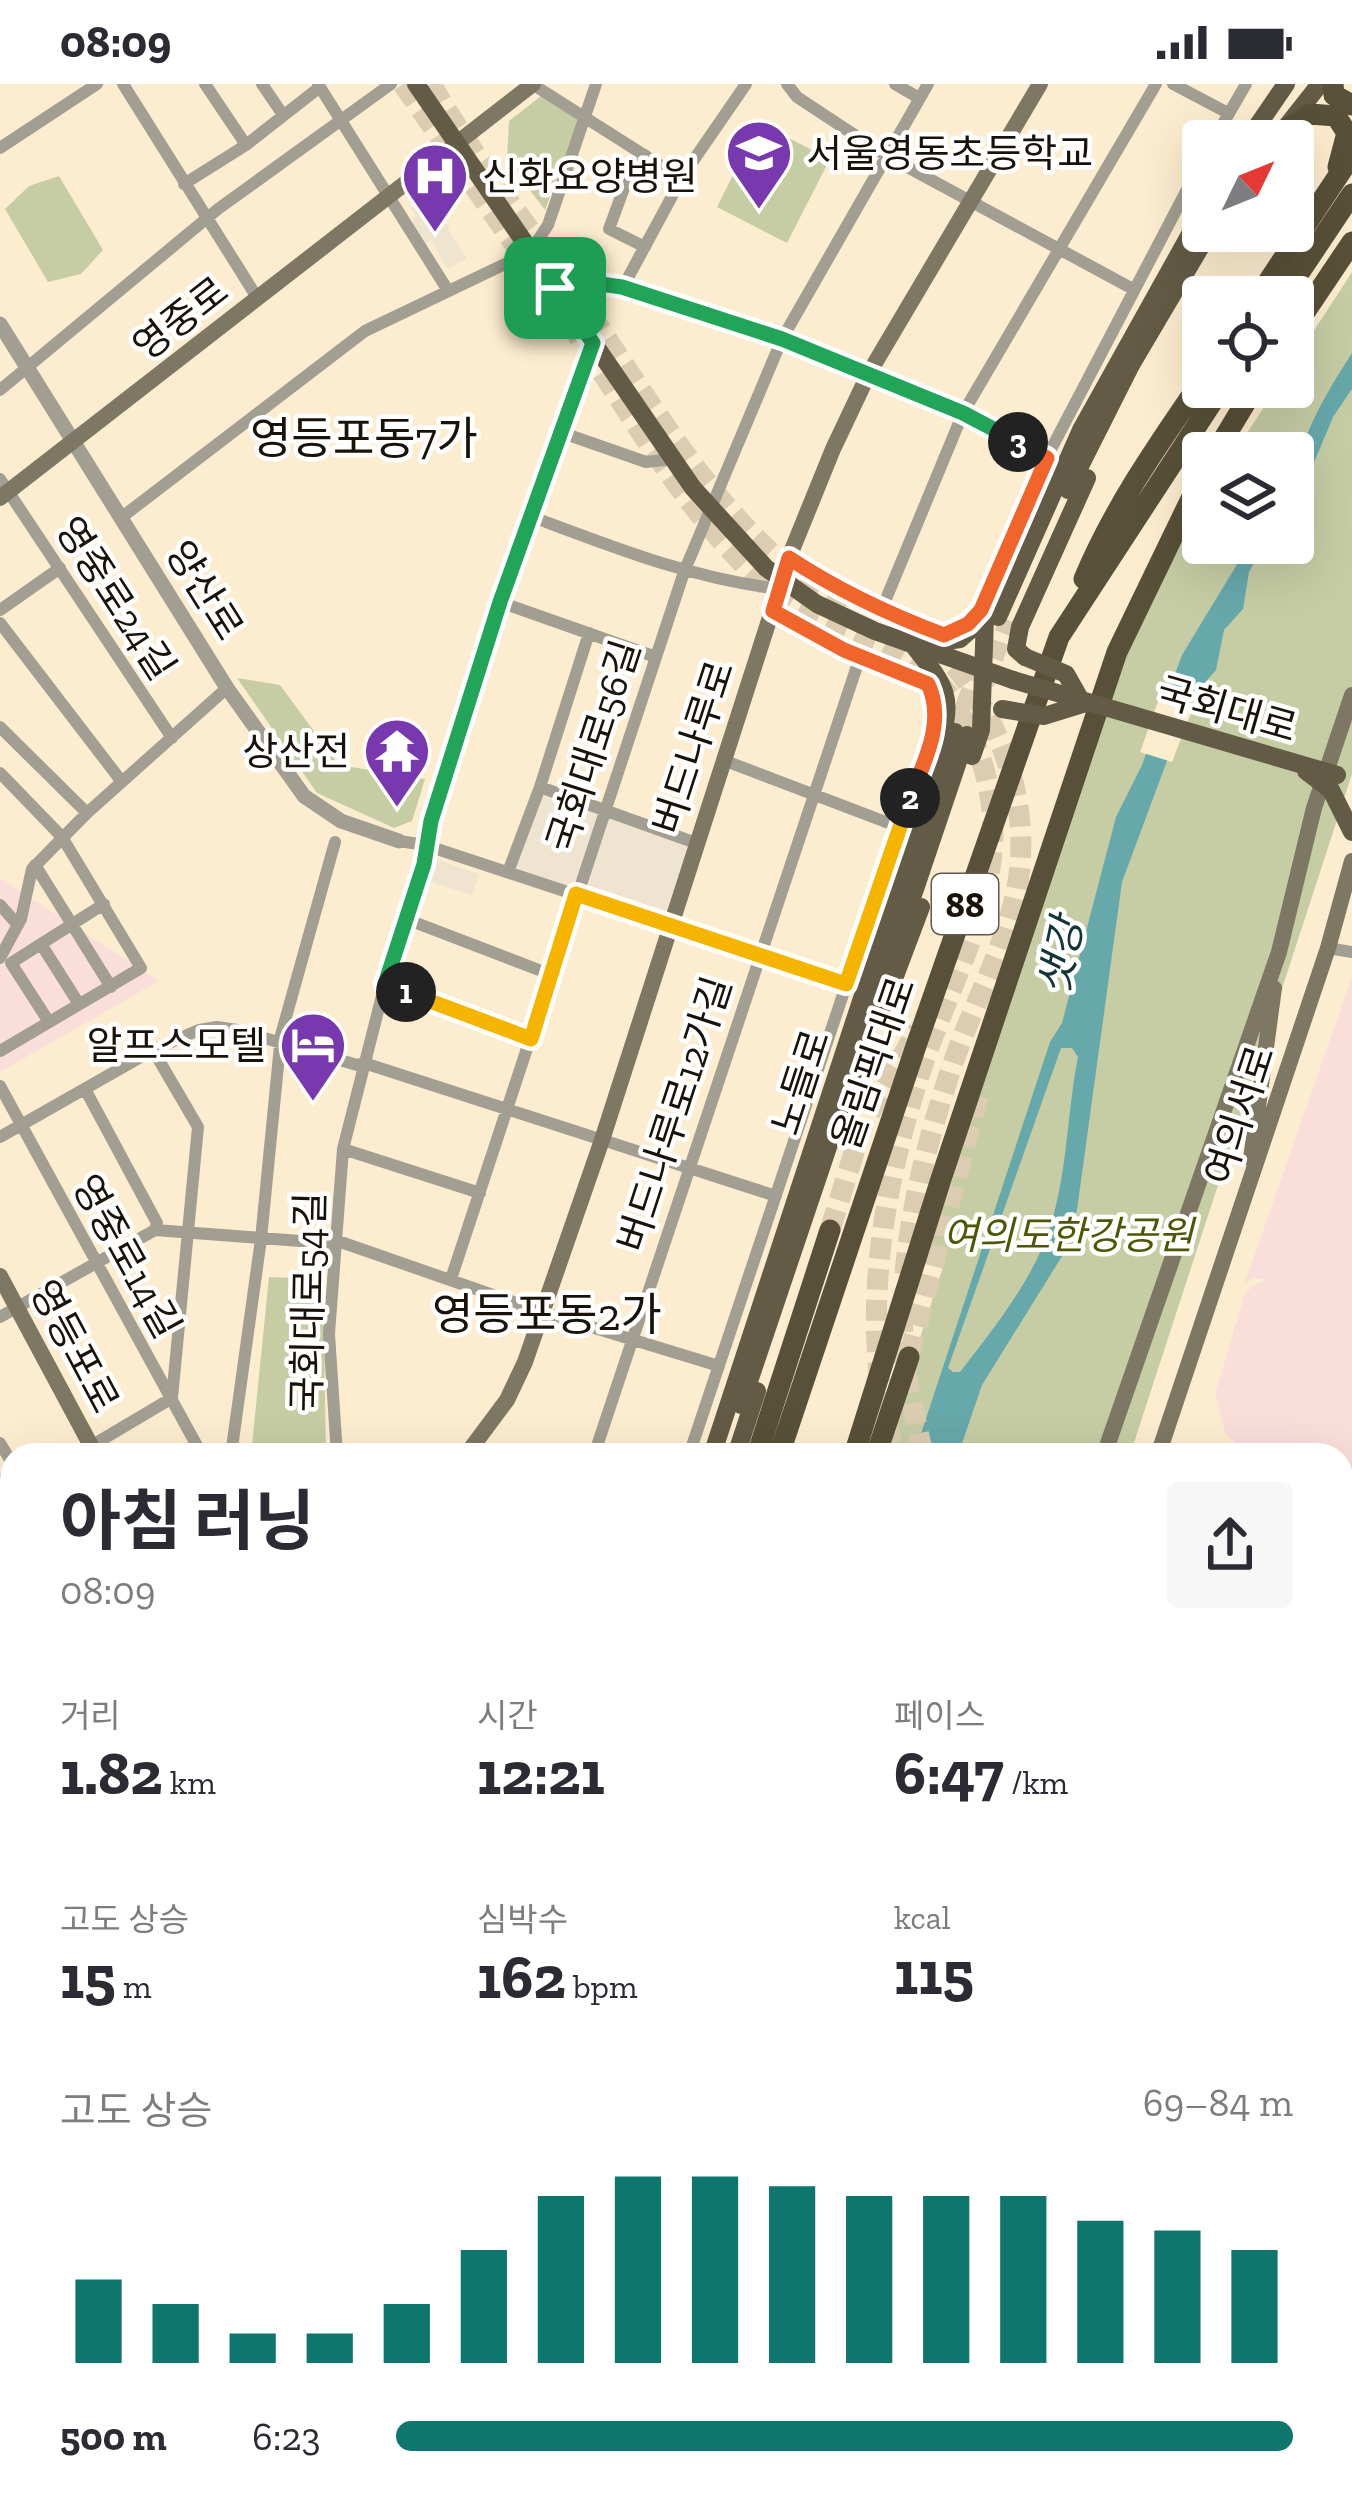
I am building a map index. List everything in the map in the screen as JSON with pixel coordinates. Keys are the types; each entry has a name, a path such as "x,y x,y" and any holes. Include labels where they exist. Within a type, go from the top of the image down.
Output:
{"highway":[{"path":"1333,84 1334,95 1352,104"},
{"path":"1274,276 1341,191 1347,144 1343,124 1322,112 1301,120"},
{"path":"1294,276 1341,191 1352,155"},
{"path":"1314,299 1352,242"},
{"path":"1059,637 1101,538 1183,408"},
{"name":"올림픽대로","path":"783,1443 1059,637 1208,408"},
{"name":"88","path":"858,1443 940,1179 1117,652 1182,517"},
{"path":"762,1443 830,1230"},
{"path":"880,1443 909,1357"}],"main road":[{"path":"416,84 673,459 711,509 781,585 913,645 984,670"},
{"name":"영중로","path":"3,489 72,442 533,84"},
{"name":"버드나루로","path":"475,1443 507,1400 542,1312 789,558 869,373 1040,84"},
{"path":"1256,120 1272,84"},
{"path":"1261,120 1286,84"},
{"path":"1285,120 1304,84"},
{"path":"1290,120 1320,84"},
{"path":"1158,306 1184,252"},
{"path":"962,730 1082,430 1195,252"},
{"path":"789,558 842,593 946,637"},
{"path":"773,611 860,657 931,683"},
{"path":"913,645 960,639 1003,620"},
{"path":"962,730 1002,709 1043,716 1083,704 1066,674 1016,650 1003,620"},
{"path":"984,670 1003,620"},
{"path":"913,645 945,689 962,730"},
{"name":"국회대로","path":"984,670 1083,704 1343,778"},
{"path":"1108,1443 1279,952 1314,808 1352,695"},
{"name":"노들로","path":"728,1443 852,1028 962,730"},
{"name":"노들로","path":"717,1443 853,1075 962,730"},
{"path":"1343,778 1352,832"},
{"name":"여의서로","path":"1161,1443 1328,948 1352,861"},
{"path":"1246,1198 1279,952"},
{"path":"707,1443 781,1273"},
{"path":"739,1443 781,1273"},
{"name":"영등포로","path":"0,1276 83,1443"}],"street":[{"path":"0,148 97,84"},
{"path":"123,84 258,299"},
{"path":"205,84 246,145"},
{"path":"262,84 283,115"},
{"path":"0,390 206,218 391,84"},
{"path":"533,84 682,179"},
{"path":"122,517 365,331 530,252 548,225 596,84"},
{"path":"622,287 682,179 746,84"},
{"path":"787,84 797,97 885,155 1133,289"},
{"path":"895,84 919,98"},
{"name":"국회대로56길","path":"452,1280 684,572 782,339 928,84"},
{"path":"880,611 963,413 1156,84"},
{"path":"1173,84 1228,113"},
{"path":"1224,120 1246,84"},
{"path":"184,184 246,145 319,86 447,290"},
{"path":"645,155 624,188 609,229 645,247"},
{"path":"946,637 981,610 1047,458 1182,198"},
{"path":"555,288 579,281 622,287 782,339 963,413 1047,458"},
{"name":"양산로","path":"0,324 227,688 304,796 341,821 399,841"},
{"name":"국회대로54길","path":"336,1443 329,1334 343,1150 385,984 500,602 593,343"},
{"path":"560,432 646,462 673,459"},
{"name":"영중로24길","path":"3,489 172,738"},
{"path":"530,516 720,582 781,585"},
{"path":"0,610 60,568"},
{"path":"500,602 653,656"},
{"path":"0,623 122,782"},
{"path":"508,872 541,788 589,633"},
{"name":"버드나루로12가길","path":"598,1443 860,657"},
{"path":"692,1443 933,737 931,683"},
{"path":"0,958 35,866 227,688"},
{"path":"0,727 87,813"},
{"path":"723,760 899,827"},
{"path":"0,772 62,837 141,968 0,1051"},
{"path":"541,788 696,843"},
{"path":"399,841 425,845 846,984"},
{"path":"233,1443 261,1239 280,1041 335,842"},
{"path":"35,866 111,987"},
{"path":"49,1022 11,963 104,904"},
{"path":"0,905 10,924"},
{"path":"406,919 553,974"},
{"path":"41,944 80,1004"},
{"path":"1328,948 1352,952"},
{"path":"385,984 531,1039"},
{"path":"0,1137 153,1050 217,1027 357,1065 364,1063 776,1196"},
{"path":"101,1443 172,1398 198,1127 153,1050"},
{"name":"영중로14길","path":"0,1086 196,1443"},
{"path":"85,1089 157,1223 155,1230"},
{"name":"국회대로54길","path":"343,1150 480,1193"},
{"path":"0,1317 155,1230 335,1240 542,1312 719,1366"}],"shaded area":[{"name":"신화요양병원","path":"422,200 449,224 448,230 467,258 448,269 431,241 425,244 411,222 416,216 411,208"},
{"path":"543,788 695,845 669,924 514,870"},
{"path":"432,858 479,874 472,895 425,880"},
{"path":"0,878 159,981 0,1072"},
{"path":"1352,977 1352,1443 1235,1443 1225,1432 1215,1394 1244,1296 1266,1280 1253,1278 1244,1285"}],"green space":[{"path":"541,96 579,120 545,210 507,160 509,121"},
{"path":"759,123 830,159 787,243 717,207"},
{"path":"59,176 103,250 81,274 48,282 5,209 29,186"},
{"name":"여의도한강공원","path":"1352,272 1352,774 1134,1443 886,1443 943,1267 925,1261 1134,634 1182,542 1182,564 1314,564 1314,432 1248,432 1263,408 1314,408 1314,331"},
{"path":"237,678 280,685 339,765 425,779 412,821 394,828 317,793"},
{"path":"269,1277 323,1279 326,1443 252,1443"}],"water":[{"path":"1352,353 1352,389 1333,417 1314,463 1314,432 1309,432"},
{"path":"1237,564 1253,564 1243,609 1224,630 1216,670 1190,699 1122,882 1077,1210 1064,1253 982,1385 962,1443 918,1443 1050,1042 1062,1023 1116,817 1142,765 1182,655","holes":["1061,1048 1072,1048 1078,1057 1048,1234 1030,1272 960,1372 953,1372 948,1368"]}],"pier":[{"path":"1160,696 1194,705 1172,762 1140,752"}],"tunnel":[{"path":"403,84 519,251"},
{"path":"431,84 697,470 770,551 810,583 852,606"},
{"path":"568,321 692,505 750,571 793,606 895,651 927,671 952,700 978,752 991,801 992,847 985,892 905,1124 879,1266 878,1362 892,1443"},
{"path":"967,735 1008,620"},
{"path":"905,1274 916,1196 935,1119 1009,919 1020,864 1017,799 1009,767 982,707 944,653"},
{"path":"955,732 983,655"},
{"path":"830,1230 862,1127 918,1029"},
{"path":"909,1356 981,1085"},
{"path":"902,1311 904,1365 920,1443"}],"place":[{"name":"서울영동초등학교","path":"759,212"},
{"name":"신화요양병원","path":"435,235"},
{"name":"상산전","path":"397,810"},
{"name":"알프스모텔","path":"313,1104"}],"district":[{"name":"영등포동7가","path":"364,438"},
{"name":"영등포동2가","path":"547,1314"}],"route":[{"path":"579,281 622,287 782,339 963,413 1047,458 981,610 958,630 944,635 880,611 789,558 773,611 844,650 928,684 933,695 933,737 846,984 576,894 531,1039 385,984 500,602 593,343 555,288 579,281"}],"water label":[{"name":"샛강","path":"1060,956"}]}
